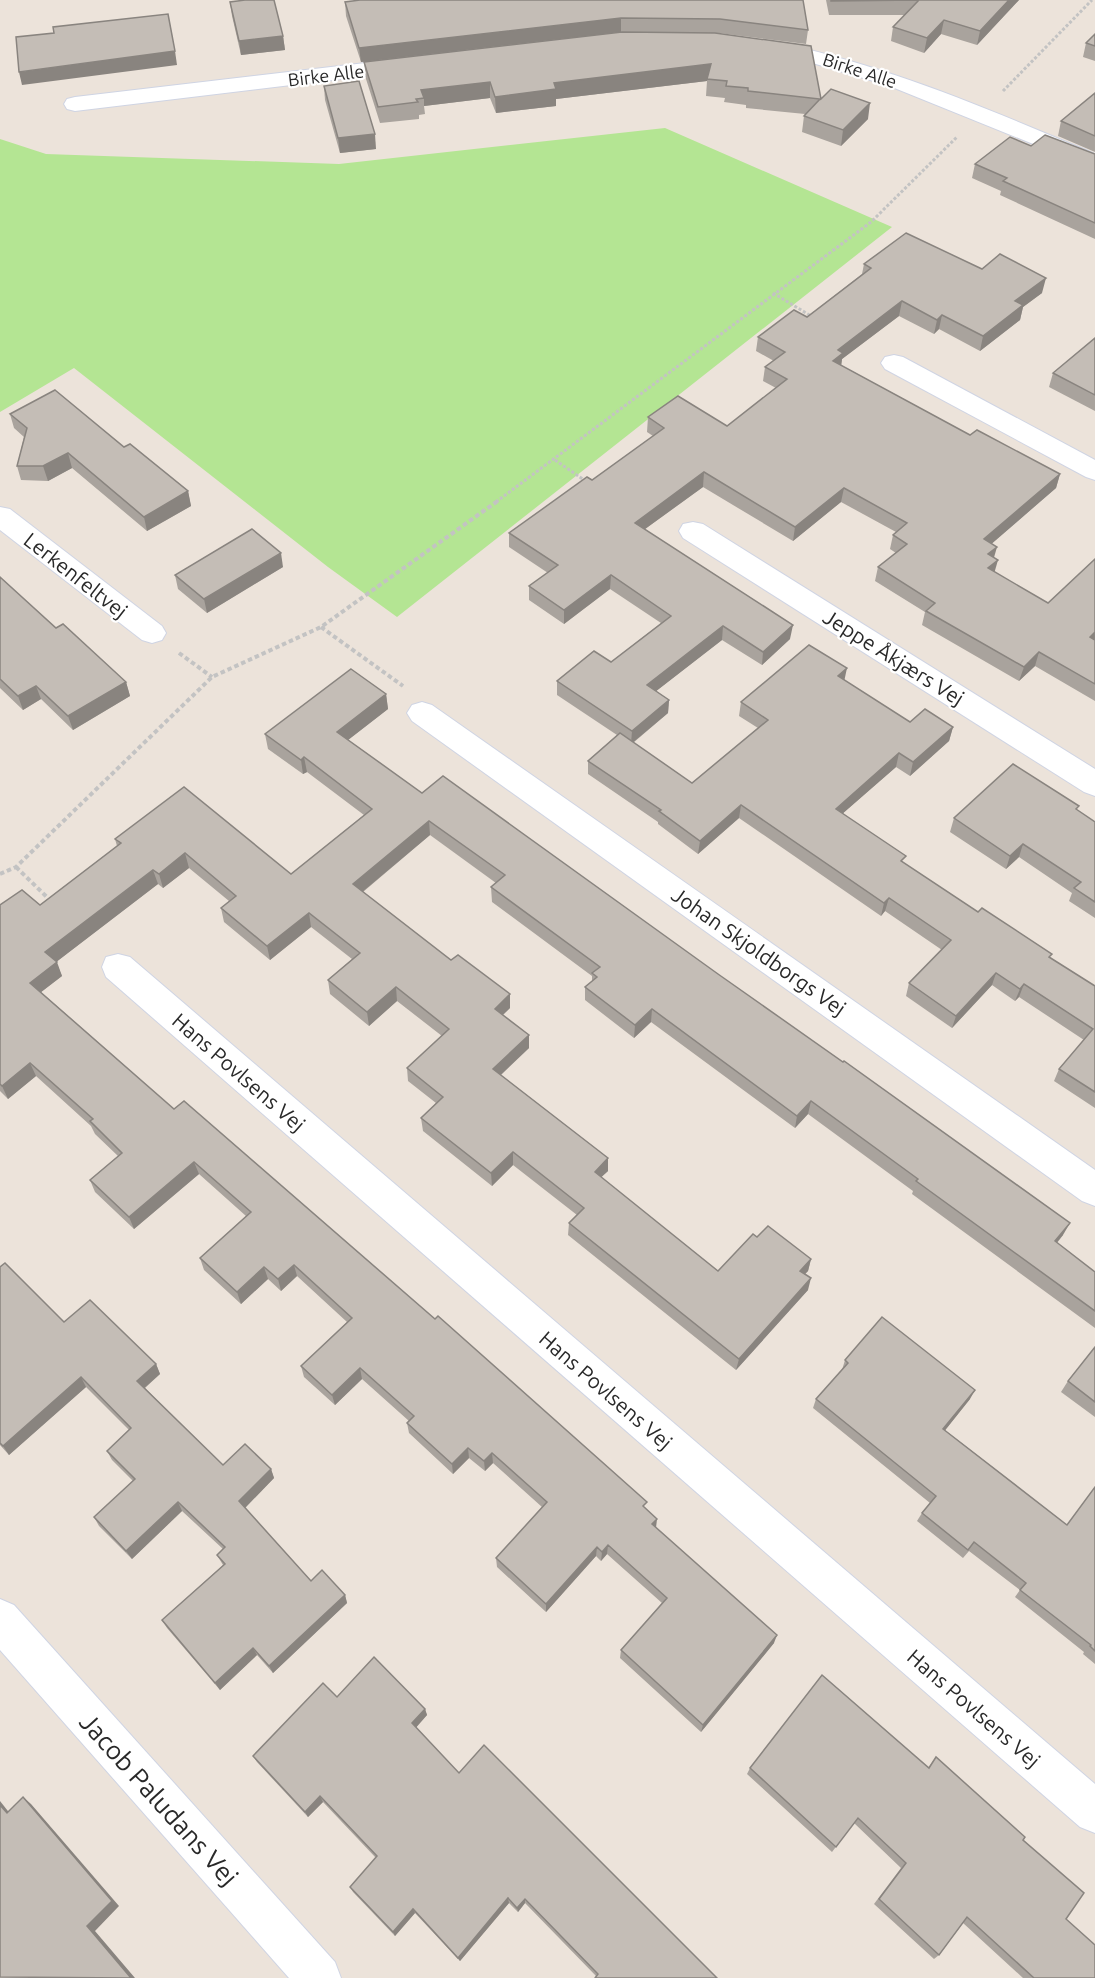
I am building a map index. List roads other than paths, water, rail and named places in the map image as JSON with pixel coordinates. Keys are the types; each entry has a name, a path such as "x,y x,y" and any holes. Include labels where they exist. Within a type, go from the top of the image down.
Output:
{"street":[{"name":"Birke Alle","path":"752,44 806,53 865,69 1095,162"},
{"name":"Birke Alle","path":"75,104 431,62"},
{"path":"894,363 1095,471"},
{"name":"Lerkenfeltvej","path":"0,516 152,633"},
{"name":"Jeppe Åkjærs Vej","path":"693,531 1095,784"},
{"name":"Johan Skjoldborgs Vej","path":"422,713 1095,1190"},
{"name":"Hans Povlsens Vej","path":"118,967 1095,1812"},
{"name":"Jacob Paludans Vej","path":"0,1619 319,1978"}]}
